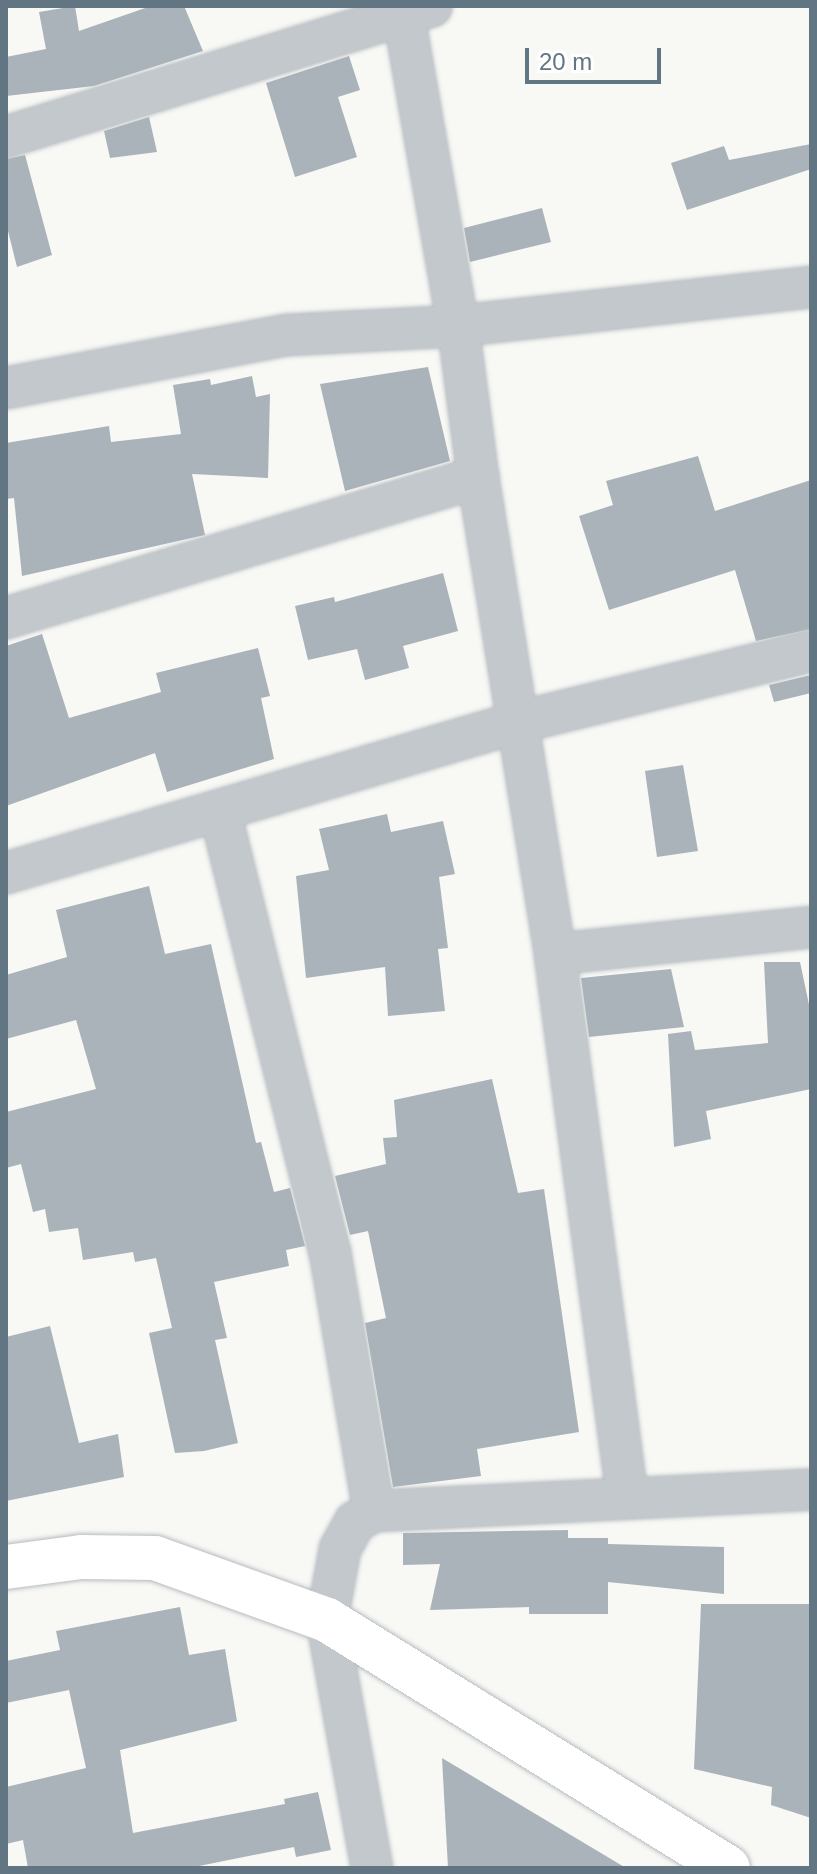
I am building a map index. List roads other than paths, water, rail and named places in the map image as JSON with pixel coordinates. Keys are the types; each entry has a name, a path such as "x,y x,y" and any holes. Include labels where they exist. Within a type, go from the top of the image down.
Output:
{"street":[{"path":"6,137 418,11 478,477 515,723 555,954 627,1495"},
{"path":"6,388 287,335 458,326 811,287"},
{"path":"6,618 478,477"},
{"path":"6,873 515,723 811,651"},
{"path":"220,812 330,1252 374,1511"},
{"path":"555,954 811,927"},
{"path":"372,1868 327,1620 346,1534 374,1511 627,1495 811,1490"},
{"path":"6,1567 81,1557 155,1558 327,1620 728,1868"}]}
